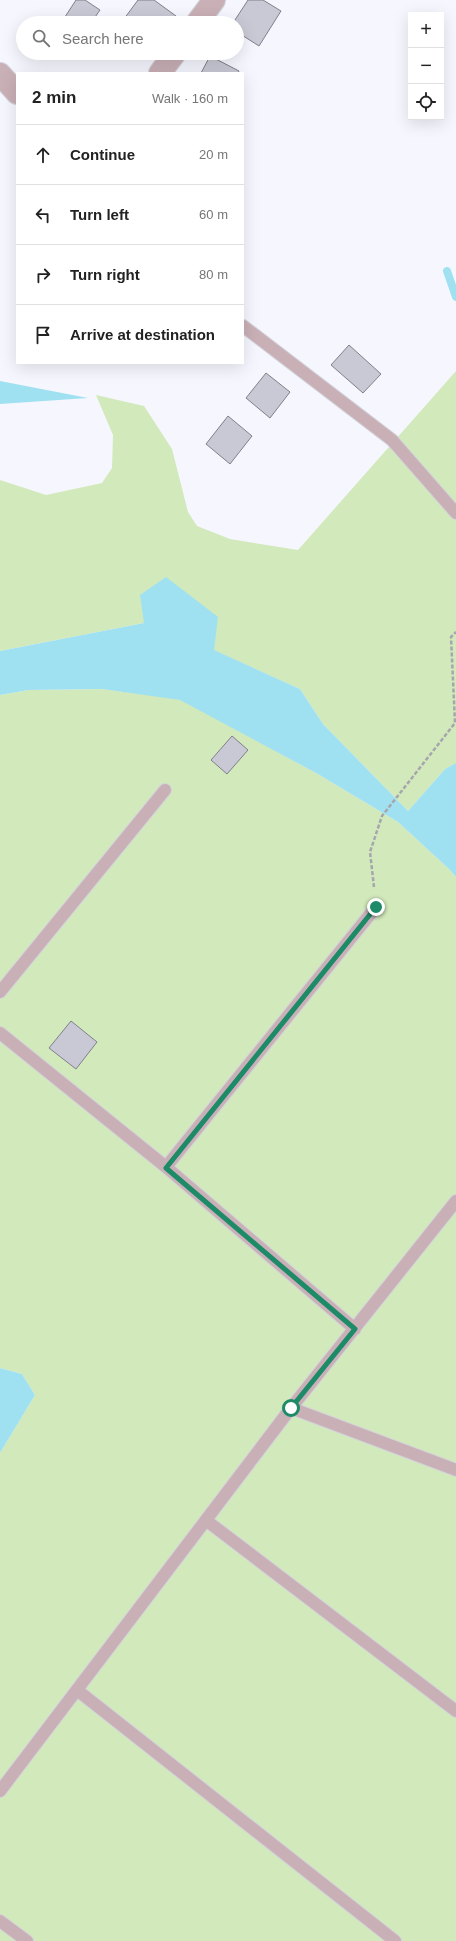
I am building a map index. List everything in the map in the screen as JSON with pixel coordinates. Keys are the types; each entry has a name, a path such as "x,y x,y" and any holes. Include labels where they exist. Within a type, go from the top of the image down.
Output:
{"street":[{"path":"202,16 214,0"},
{"path":"161,72 170,60"},
{"path":"0,74 16,92"}],"lane":[{"path":"244,327 392,440 456,513"},
{"path":"0,992 165,790"},
{"path":"166,1168 376,907"},
{"path":"0,1033 166,1168 355,1329"},
{"path":"0,1791 291,1408 456,1201"},
{"path":"291,1408 456,1470"},
{"path":"207,1520 456,1711"},
{"path":"77,1690 395,1941"},
{"path":"0,1921 27,1941"}],"path":[{"path":"376,907 370,852 382,816 455,723 451,637 456,632"}],"green space":[{"path":"456,371 456,763 445,769 408,811 323,724 300,689 213,650 144,623 0,651 0,480 46,495 102,483 112,468 113,435 96,395 144,406 172,449 188,512 197,526 230,539 298,550"},
{"path":"102,689 180,699 316,773 398,822 456,877 456,1941 0,1941 0,1453 35,1395 22,1374 0,1368 0,695 29,690"}],"water":[{"path":"0,381 88,398 0,404"},
{"path":"166,577 218,617 214,650 300,689 323,724 408,811 445,769 456,763 456,877 398,822 316,773 180,700 102,689 29,690 0,695 0,651 144,623 140,595"},
{"path":"0,1368 22,1374 35,1395 0,1453"}],"building":[{"path":"76,0 85,0 100,10 96,16 66,16"},
{"path":"138,0 154,0 176,16 126,16"},
{"path":"248,0 263,0 281,11 259,46 244,36 244,16 238,16"},
{"path":"208,60 218,60 239,71 238,72 202,72"},
{"path":"349,345 381,374 363,393 331,365"},
{"path":"266,373 290,392 270,418 246,398"},
{"path":"228,416 252,436 230,464 206,444"},
{"path":"232,736 248,750 227,774 211,760"},
{"path":"71,1021 97,1042 76,1069 49,1048"}],"waterway":[{"path":"447,271 456,297"}],"route":[{"path":"291,1408 355,1329 166,1168 376,907"}]}
